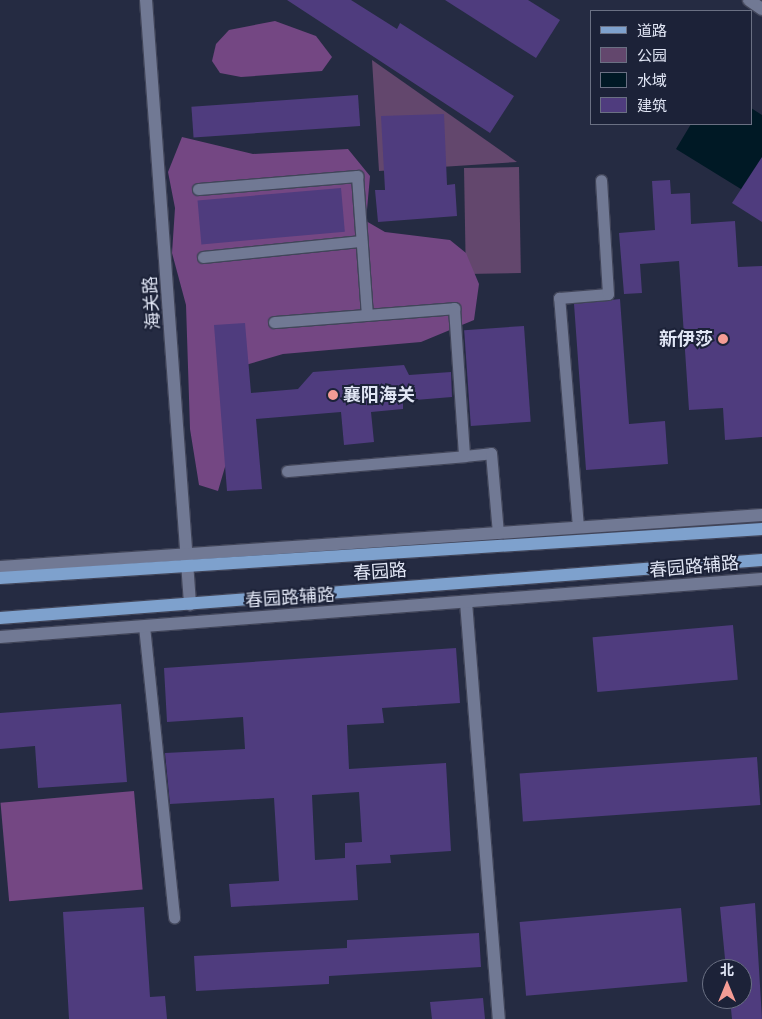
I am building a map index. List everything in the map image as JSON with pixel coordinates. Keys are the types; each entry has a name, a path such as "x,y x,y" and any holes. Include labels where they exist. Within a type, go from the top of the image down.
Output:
{"main road":[{"name":"春园路","path":"0,578 762,529"},
{"name":"春园路","path":"0,618 762,560"}],"street":[{"name":"海关路","path":"146,0 190,567 190,604"},
{"path":"749,0 762,9"},
{"path":"0,567 762,515"},
{"name":"春园路辅路","path":"0,637 762,579"},
{"path":"466,602 499,1019"}],"lane":[{"path":"198,189 357,176 367,315"},
{"path":"578,528 559,298 608,294 601,180"},
{"path":"203,257 361,241"},
{"path":"274,322 454,308 464,456"},
{"path":"287,471 491,453 498,533"},
{"path":"144,626 174,917"}],"green space":[{"path":"372,60 517,162 379,171"},
{"path":"519,167 521,273 466,274 464,168"}],"shaded area":[{"path":"275,21 316,36 332,57 322,71 241,77 220,73 212,61 216,44 229,30"},
{"path":"182,137 253,154 348,149 370,176 366,221 385,232 450,240 466,253 479,284 474,320 421,342 283,354 235,368 232,443 218,491 199,485 190,429 186,305 172,253 175,208 168,172"},
{"path":"134,791 143,890 9,901 1,803"}],"water":[{"path":"752,109 762,115 762,202 676,149 690,125 752,125"}],"building":[{"path":"287,0 351,0 397,29 400,23 514,96 490,133"},
{"path":"445,0 528,0 560,20 536,58"},
{"path":"358,95 360,126 194,138 191,107"},
{"path":"444,114 447,185 455,184 457,216 378,222 375,190 385,190 381,116"},
{"path":"762,157 762,222 732,203"},
{"name":"新伊莎","path":"670,180 671,194 690,193 691,224 735,221 738,267 762,266 762,437 725,440 723,408 689,410 679,261 640,264 642,293 624,294 619,233 655,230 652,181"},
{"path":"341,188 345,232 201,244 198,201"},
{"path":"620,299 629,424 665,421 668,464 586,470 574,304"},
{"name":"襄阳海关","path":"245,323 251,393 298,389 313,372 404,365 409,375 451,372 452,397 403,401 403,409 371,412 374,442 344,445 341,412 256,419 262,489 227,491 214,325"},
{"path":"524,326 531,422 471,426 464,330"},
{"path":"733,625 738,680 597,692 593,637"},
{"path":"456,648 460,703 382,708 384,723 347,725 349,769 446,763 451,851 390,855 391,863 356,865 358,900 231,907 229,884 279,881 274,798 170,804 165,753 245,749 243,717 167,722 164,668","holes":["359,792 362,842 345,843 345,858 315,860 312,795"]},
{"path":"121,704 127,782 38,788 35,746 0,749 0,713"},
{"path":"757,757 760,805 523,821 520,774"},
{"path":"755,903 762,1019 732,1019 731,1009 752,1009 752,959 725,959 720,907"},
{"path":"144,907 150,997 165,996 167,1019 69,1019 63,912"},
{"path":"681,908 687,982 526,996 520,922"},
{"path":"479,933 481,967 329,976 329,984 196,991 194,956 347,948 347,940"},
{"path":"483,998 485,1019 432,1019 430,1002"}],"place":[{"name":"新伊莎","path":"723,339"},
{"name":"襄阳海关","path":"333,395"}]}
